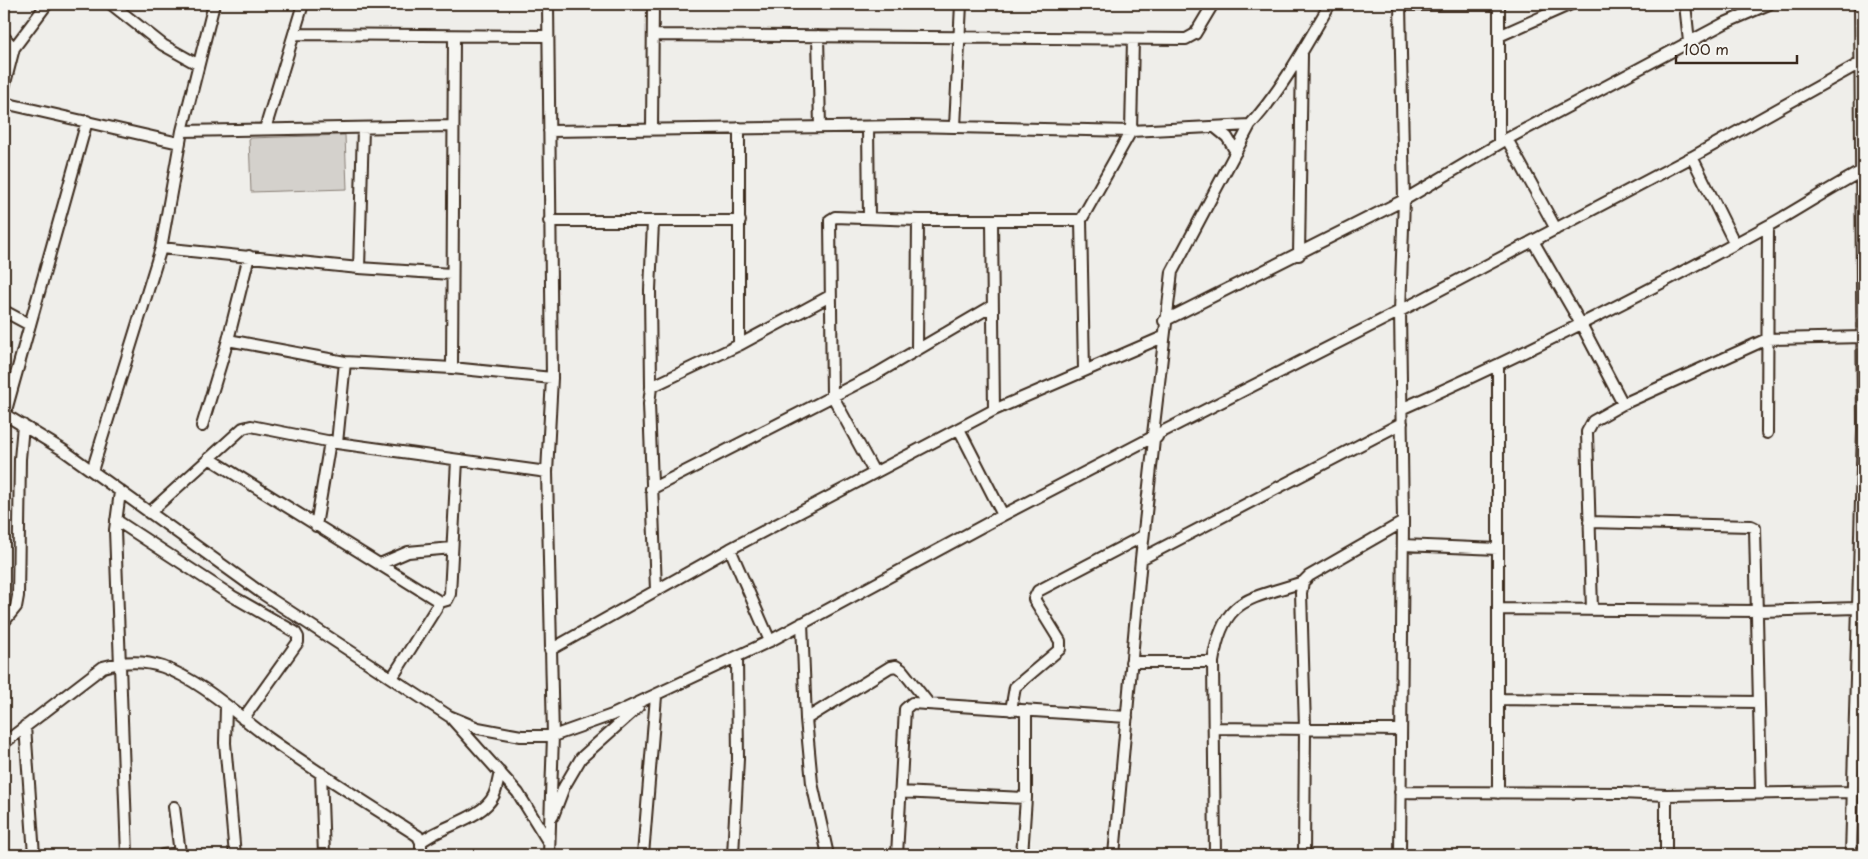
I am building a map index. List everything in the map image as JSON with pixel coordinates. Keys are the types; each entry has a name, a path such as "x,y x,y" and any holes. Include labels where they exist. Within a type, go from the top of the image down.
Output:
{"street":[{"path":"4,87 14,48 47,4"},
{"path":"112,4 163,45 197,64"},
{"path":"92,471 161,248 179,143 197,64 214,4"},
{"path":"265,129 303,4"},
{"path":"548,4 552,378 547,472 553,736 549,855"},
{"path":"652,129 653,4"},
{"path":"955,127 962,4"},
{"path":"653,35 1189,39 1213,4"},
{"path":"1114,855 1140,559 1154,437 1164,321 1174,265 1250,126 1302,52 1330,4"},
{"path":"1400,855 1403,522 1400,311 1404,200 1400,5 1499,4 1503,141 1556,229"},
{"path":"1499,36 1570,4"},
{"path":"1685,4 1689,42"},
{"path":"1164,321 1299,255 1404,200 1503,141 1689,42 1768,4"},
{"path":"1850,855 1851,792 1860,694 1857,608 1864,430 1863,62 1860,4"},
{"path":"295,34 454,37 548,36"},
{"path":"4,36 14,48"},
{"path":"818,36 820,126"},
{"path":"452,368 451,274 454,37"},
{"path":"1084,370 1081,220 1131,130 1133,39"},
{"path":"1299,255 1302,52"},
{"path":"87,121 4,414 92,471 260,592 450,716 499,734 553,736 643,702 770,641 1003,515 1400,311 1692,157 1863,62"},
{"path":"4,103 179,143"},
{"path":"182,131 452,126"},
{"path":"549,131 820,126 1131,130 1250,126"},
{"path":"868,127 869,218"},
{"path":"359,268 363,128"},
{"path":"739,128 740,345"},
{"path":"1216,128 1227,136 1236,152"},
{"path":"1692,157 1735,244"},
{"path":"1401,409 1498,366 1581,324 1735,244 1863,171"},
{"path":"874,472 832,395 830,220 835,217 992,221 1081,220"},
{"path":"917,350 918,220"},
{"path":"549,222 740,221"},
{"path":"992,221 994,410"},
{"path":"654,222 650,290 651,387 649,404 656,590"},
{"path":"1767,433 1768,226"},
{"path":"1533,241 1581,324 1623,404"},
{"path":"161,248 359,268 451,274"},
{"path":"202,426 228,340 249,256"},
{"path":"651,387 740,345 830,296"},
{"path":"652,489 917,350 992,306"},
{"path":"4,311 30,324"},
{"path":"550,650 730,549 994,410 1163,337"},
{"path":"1592,610 1588,428 1593,421 1623,404 1767,338 1863,337"},
{"path":"228,340 345,362 452,368 552,378"},
{"path":"316,526 334,442 345,362"},
{"path":"1498,366 1498,793"},
{"path":"1140,559 1402,423"},
{"path":"4,622 16,607 18,596 20,459 23,425"},
{"path":"149,513 243,428 250,426 334,442 547,472"},
{"path":"959,429 1003,515"},
{"path":"209,458 440,602"},
{"path":"392,678 440,602 447,600 450,594 457,460"},
{"path":"120,492 116,520 119,662 127,855"},
{"path":"116,520 232,596 295,632 298,642 243,719"},
{"path":"1215,855 1213,662 1218,634 1231,612 1242,602 1303,582 1309,576 1403,522"},
{"path":"1589,522 1754,527 1757,531 1761,793"},
{"path":"1011,710 1015,687 1060,649 1060,642 1034,600 1034,595 1038,591 1143,536"},
{"path":"1403,545 1498,549"},
{"path":"380,564 408,552 452,548"},
{"path":"730,549 770,641"},
{"path":"1303,582 1301,593 1305,728 1304,855"},
{"path":"1498,609 1758,611 1857,608"},
{"path":"802,623 806,719 812,782 828,855"},
{"path":"733,855 738,759 736,657"},
{"path":"4,743 103,667 119,662 147,662 163,667 198,686 321,773 418,836 421,842 421,855"},
{"path":"1131,662 1213,662"},
{"path":"806,719 890,666 896,666 902,670 929,704"},
{"path":"643,855 656,696"},
{"path":"1498,699 1760,702"},
{"path":"550,824 564,787 581,758 643,702"},
{"path":"897,855 905,709 912,703 1127,716"},
{"path":"226,707 226,743 235,855"},
{"path":"1022,855 1026,798 1026,710"},
{"path":"450,716 518,793 549,844"},
{"path":"25,726 34,855"},
{"path":"1214,728 1400,730"},
{"path":"421,842 428,835 444,830 486,806 494,796 500,772"},
{"path":"321,773 324,855"},
{"path":"900,792 1026,798"},
{"path":"1400,792 1666,795 1851,792"},
{"path":"1666,795 1666,855"},
{"path":"162,855 180,853 174,807"}],"shaded area":[{"path":"345,135 347,189 251,192 249,138"}]}
